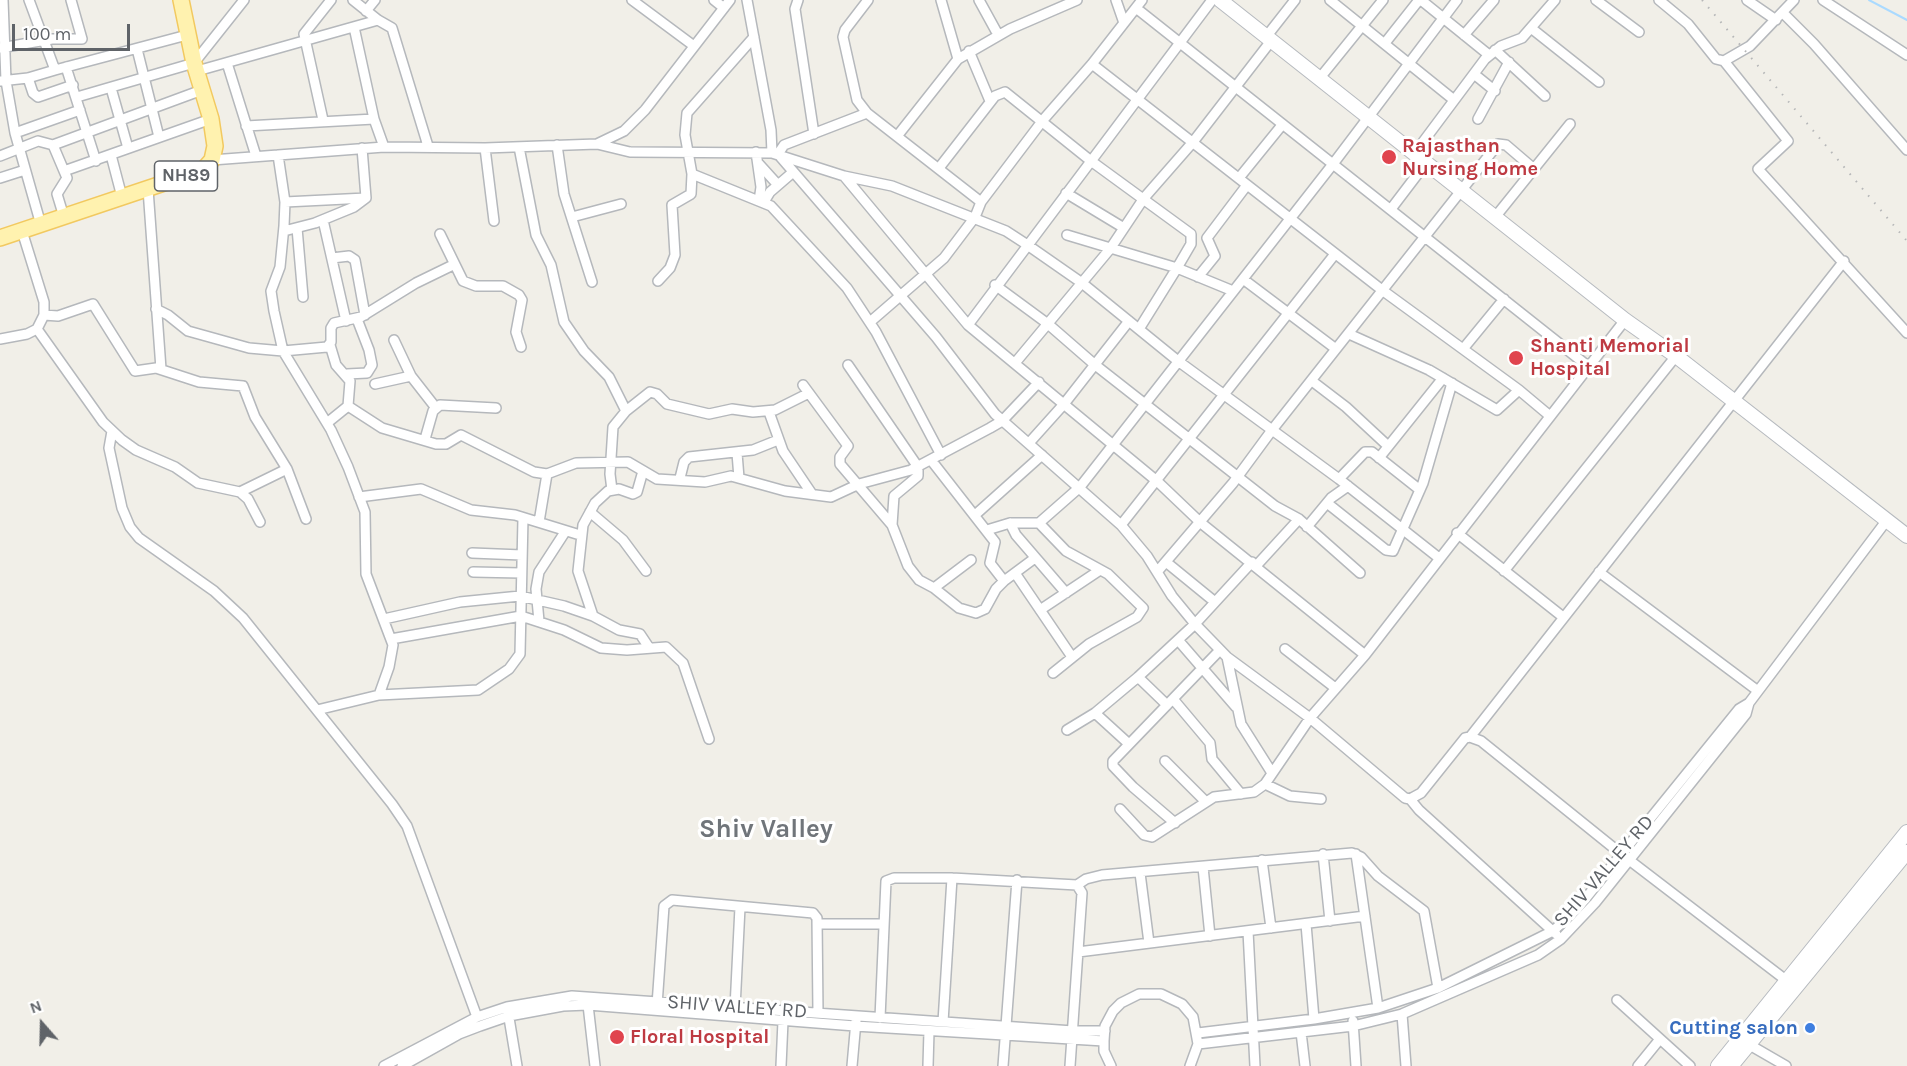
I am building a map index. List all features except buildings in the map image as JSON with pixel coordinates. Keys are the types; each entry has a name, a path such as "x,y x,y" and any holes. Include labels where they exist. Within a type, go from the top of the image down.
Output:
{"main road":[{"name":"NH89","path":"0,238 204,169 212,160 215,146 211,119 187,34 181,0"}],"street":[{"path":"3,0 3,81 15,134 41,225"},
{"path":"29,0 55,70"},
{"path":"2,48 44,40 82,39 71,0"},
{"path":"196,67 243,0"},
{"path":"323,120 303,41 309,24 331,0"},
{"path":"353,0 392,28 397,37 428,146"},
{"path":"366,11 375,0"},
{"path":"632,0 694,46"},
{"path":"714,0 724,8"},
{"path":"597,144 624,130 645,110 730,0"},
{"path":"747,0 775,153 900,296 1002,421 1121,525 1147,556 1195,624 1223,653 1310,718 1399,794 1410,799 1419,810 1561,939"},
{"path":"798,0 795,9 814,134"},
{"path":"868,0 845,30 843,37 857,100 867,113 981,202"},
{"path":"941,0 958,59"},
{"path":"979,0 996,31"},
{"path":"898,135 958,59 1022,23 1077,0"},
{"path":"1116,0 1124,23"},
{"path":"968,324 995,285 1139,100 1212,0"},
{"path":"1220,0 1625,320 1676,356 1907,536"},
{"path":"1016,363 1110,249 1144,198 1234,88 1295,0"},
{"path":"1330,0 1454,100"},
{"path":"1319,79 1361,24 1383,0"},
{"path":"1385,43 1420,0 1464,35 1509,63 1545,96"},
{"path":"987,530 1010,523 1039,523 1080,487 1333,164 1457,0"},
{"path":"1464,35 1494,0"},
{"path":"1414,154 1492,52 1522,38 1555,0"},
{"path":"1596,0 1639,32"},
{"path":"1659,0 1688,24 1716,59 1724,61 1788,141 1758,169 1907,333"},
{"path":"1747,0 1780,17 1814,44 1907,150"},
{"path":"1724,61 1745,50 1780,17 1794,0"},
{"path":"1823,0 1907,55"},
{"path":"870,322 944,258 975,218 981,202 1043,120 1092,64 1139,4 1179,44 1391,209 1588,367"},
{"path":"76,97 144,78 227,63 378,20"},
{"path":"354,27 374,119 384,147"},
{"path":"1532,28 1599,82"},
{"path":"3,81 28,78 187,34"},
{"path":"658,281 669,268 675,255 672,205 691,194 692,174 685,135 687,113 754,37"},
{"path":"137,48 159,137"},
{"path":"969,51 990,101"},
{"path":"227,63 256,156"},
{"path":"1478,119 1496,91 1500,75 1509,63"},
{"path":"1092,64 1335,254 1519,390 1550,416"},
{"path":"66,67 96,161"},
{"path":"1474,74 1496,91"},
{"path":"28,78 33,93 38,97 73,85"},
{"path":"111,88 128,148"},
{"path":"0,156 38,141 53,145 202,90"},
{"path":"939,168 990,101 1000,92 1005,92 1043,120 1091,161 1191,234 1191,244 1139,329"},
{"path":"15,134 80,110"},
{"path":"775,153 784,145 867,113"},
{"path":"64,171 211,119"},
{"path":"246,126 374,119"},
{"path":"1496,216 1570,124"},
{"path":"1239,178 1282,125"},
{"path":"212,160 384,147 485,148 597,144 630,152 775,153 844,176 892,186 1006,231 1026,244 1082,283 1178,361 1339,478 1438,558"},
{"path":"1157,572 1202,523 1272,430 1498,144 1506,145 1534,169"},
{"path":"53,145 66,182 59,188 57,194 64,217"},
{"path":"558,146 564,194 592,282"},
{"path":"519,147 536,235 551,265 564,322 584,351 609,377 626,411"},
{"path":"362,148 366,198"},
{"path":"485,148 494,221"},
{"path":"756,152 761,201"},
{"path":"111,155 122,197"},
{"path":"278,155 285,202 284,231 280,267 271,291 284,351 342,453 366,520 366,574 384,619 393,651 379,695"},
{"path":"1391,209 1426,163"},
{"path":"759,164 778,184"},
{"path":"0,178 25,170"},
{"path":"761,201 792,172"},
{"path":"692,174 771,206 841,281 870,322 941,455"},
{"path":"844,176 968,324 1158,482 1202,523 1365,655"},
{"path":"1198,277 1215,256 1207,238 1247,185"},
{"path":"148,189 161,369"},
{"path":"1066,193 1124,228"},
{"path":"285,202 366,198"},
{"path":"284,231 323,220 354,207 366,198"},
{"path":"572,217 621,204"},
{"path":"323,220 346,321"},
{"path":"297,228 303,297"},
{"path":"0,339 12,339 37,329 44,315 44,302 22,231"},
{"path":"440,234 459,277 469,284 502,286 522,300 516,332 521,347"},
{"path":"1067,235 1177,268 1233,291"},
{"path":"1121,525 1226,396 1335,254"},
{"path":"332,258 349,256 355,260 361,317 372,365 367,373 347,375"},
{"path":"1410,799 1421,794 1460,742 1470,737 1736,402 1844,261"},
{"path":"327,423 348,406 350,381 336,365 330,345 332,325 361,317 416,283 453,265"},
{"path":"280,267 301,269"},
{"path":"1243,279 1336,350"},
{"path":"995,285 1048,324 1094,364 1275,506 1299,519 1360,573"},
{"path":"1463,349 1504,299"},
{"path":"44,315 58,316 93,304 135,371 161,369 199,382 243,386 255,417 287,469 306,519"},
{"path":"156,309 168,315 188,331 249,348 284,351 330,345"},
{"path":"1120,809 1148,837 1152,837 1205,801 1214,797 1254,792 1265,784 1334,687 1365,655 1457,533 1625,320"},
{"path":"1029,443 1064,404 1129,321"},
{"path":"37,329 112,430 136,450 175,466 198,483 240,492 248,500 260,522"},
{"path":"1349,334 1448,381 1497,410 1519,390"},
{"path":"394,340 411,376 436,408"},
{"path":"1504,571 1676,356"},
{"path":"848,365 918,467 918,476 894,496 892,525 896,540 914,574 959,608 976,612 985,609 996,589 1004,581 1035,558"},
{"path":"375,384 411,376"},
{"path":"1312,381 1346,407 1388,446"},
{"path":"1379,458 1448,381"},
{"path":"1327,503 1390,552 1396,548 1420,490 1448,381"},
{"path":"348,406 382,428 442,445 460,435 525,469 547,474 568,464 632,463 657,479 680,478 705,482 727,476 765,487 831,496 859,484 918,467 941,455 1002,421 1039,382"},
{"path":"612,490 610,462 613,427 626,411 646,394 654,392 667,404 709,414 732,409 769,412 806,389 846,441 848,449 838,460 892,525"},
{"path":"425,439 436,408 446,404 496,408"},
{"path":"769,412 778,440 812,494"},
{"path":"112,430 109,448 122,508 130,527 139,538 214,591 243,618 407,826 477,1017"},
{"path":"680,478 684,462 689,457 737,453 778,440"},
{"path":"1339,478 1365,452 1372,452 1420,490"},
{"path":"737,453 739,478"},
{"path":"975,515 1042,455"},
{"path":"931,460 987,530 996,546 990,559 991,566 1004,581"},
{"path":"240,492 287,469"},
{"path":"593,616 578,571 580,535 590,512 602,496 612,490 635,493 643,471"},
{"path":"539,522 547,474"},
{"path":"1307,526 1327,503 1348,486"},
{"path":"359,497 421,489 471,510 523,518 580,535"},
{"path":"590,512 623,540 646,571"},
{"path":"317,710 379,695 469,692 488,685 518,660 523,518"},
{"path":"1067,730 1095,713 1138,677 1195,624 1299,519"},
{"name":"SHIV VALLEY RD","path":"1198,1038 1252,1038 1353,1026 1402,1014 1538,955 1561,939 1575,927 1746,714 1749,703 1887,520"},
{"path":"1010,523 1016,536 1066,593"},
{"path":"1039,523 1066,550 1100,570 1137,599 1143,611 1072,657 1053,673"},
{"path":"539,621 537,599 539,572 565,532"},
{"path":"1457,533 1563,617"},
{"path":"472,553 522,555"},
{"path":"934,588 971,560"},
{"path":"1166,562 1215,602"},
{"path":"1040,610 1100,570"},
{"path":"472,572 521,573"},
{"path":"1599,572 1758,691"},
{"path":"1015,573 1072,657"},
{"path":"384,619 460,602 520,596 593,616 619,630 640,634 648,646"},
{"path":"391,639 521,616 576,635 601,648 627,650 648,646 666,647 682,663 709,739"},
{"path":"1178,640 1236,707"},
{"path":"1285,649 1334,687"},
{"path":"1175,823 1133,787 1113,766 1113,761 1202,670 1223,653"},
{"path":"1223,653 1236,707 1246,735 1272,774"},
{"path":"1138,677 1170,702 1210,743 1212,759 1241,794"},
{"name":"SHIV VALLEY RD","path":"1198,1038 1251,1027 1352,1014 1378,1008 1438,988 1553,931 1577,909 1620,853 1739,709 1749,703"},
{"path":"1095,713 1130,744"},
{"path":"1470,737 1481,741 1620,853 1791,984"},
{"path":"1164,761 1205,801"},
{"path":"1265,784 1290,796 1321,799"},
{"path":"1731,1066 1907,832"},
{"path":"880,1018 886,881 894,878 1017,880 1077,885 1094,876 1348,852 1356,854 1378,876 1424,911 1438,988"},
{"path":"1718,1066 1907,852"},
{"path":"1323,854 1330,921"},
{"path":"1356,854 1378,1008"},
{"path":"1262,860 1271,928"},
{"path":"1203,867 1210,936"},
{"path":"1140,873 1149,943"},
{"path":"942,1022 952,878"},
{"path":"1003,1066 1017,880"},
{"path":"1070,1066 1082,893 1077,885"},
{"path":"657,1006 666,903 672,900 810,911 815,914 818,1013"},
{"path":"735,1008 740,907"},
{"path":"1078,952 1365,916"},
{"path":"817,924 883,924"},
{"path":"1306,924 1314,1019"},
{"path":"1248,931 1251,1027 1255,1066"},
{"path":"1111,1066 1104,1051 1105,1036 1113,1011 1121,1003 1139,994 1161,994 1182,1004 1192,1017 1198,1038 1190,1066"},
{"name":"SHIV VALLEY RD","path":"402,1066 459,1034 508,1012 572,996 783,1021 856,1021 880,1018 1006,1026 1072,1036"},
{"path":"1617,1000 1690,1066"},
{"path":"588,1005 596,1066"},
{"name":"SHIV VALLEY RD","path":"384,1066 477,1017 562,1006 735,1008 818,1013 856,1021 929,1031 1005,1036 1105,1036"},
{"path":"508,1012 517,1066"},
{"path":"1352,1014 1356,1066"},
{"path":"1402,1014 1406,1066"},
{"path":"781,1066 783,1021"},
{"path":"852,1066 856,1021"},
{"path":"927,1066 929,1031"},
{"path":"1301,1032 1305,1066"},
{"path":"1638,1066 1660,1039"},
{"path":"1749,1044 1786,1066"}],"waterway":[{"path":"1869,0 1907,20"}],"railway":[{"path":"1702,0 1907,241"}],"place":[{"name":"Rajasthan Nursing Home","path":"1389,157"},
{"name":"Shanti Memorial Hospital","path":"1516,358"},
{"name":"Cutting salon","path":"1810,1028"},
{"name":"Floral Hospital","path":"617,1037"}],"district":[{"name":"Shiv Valley","path":"766,830"}]}
